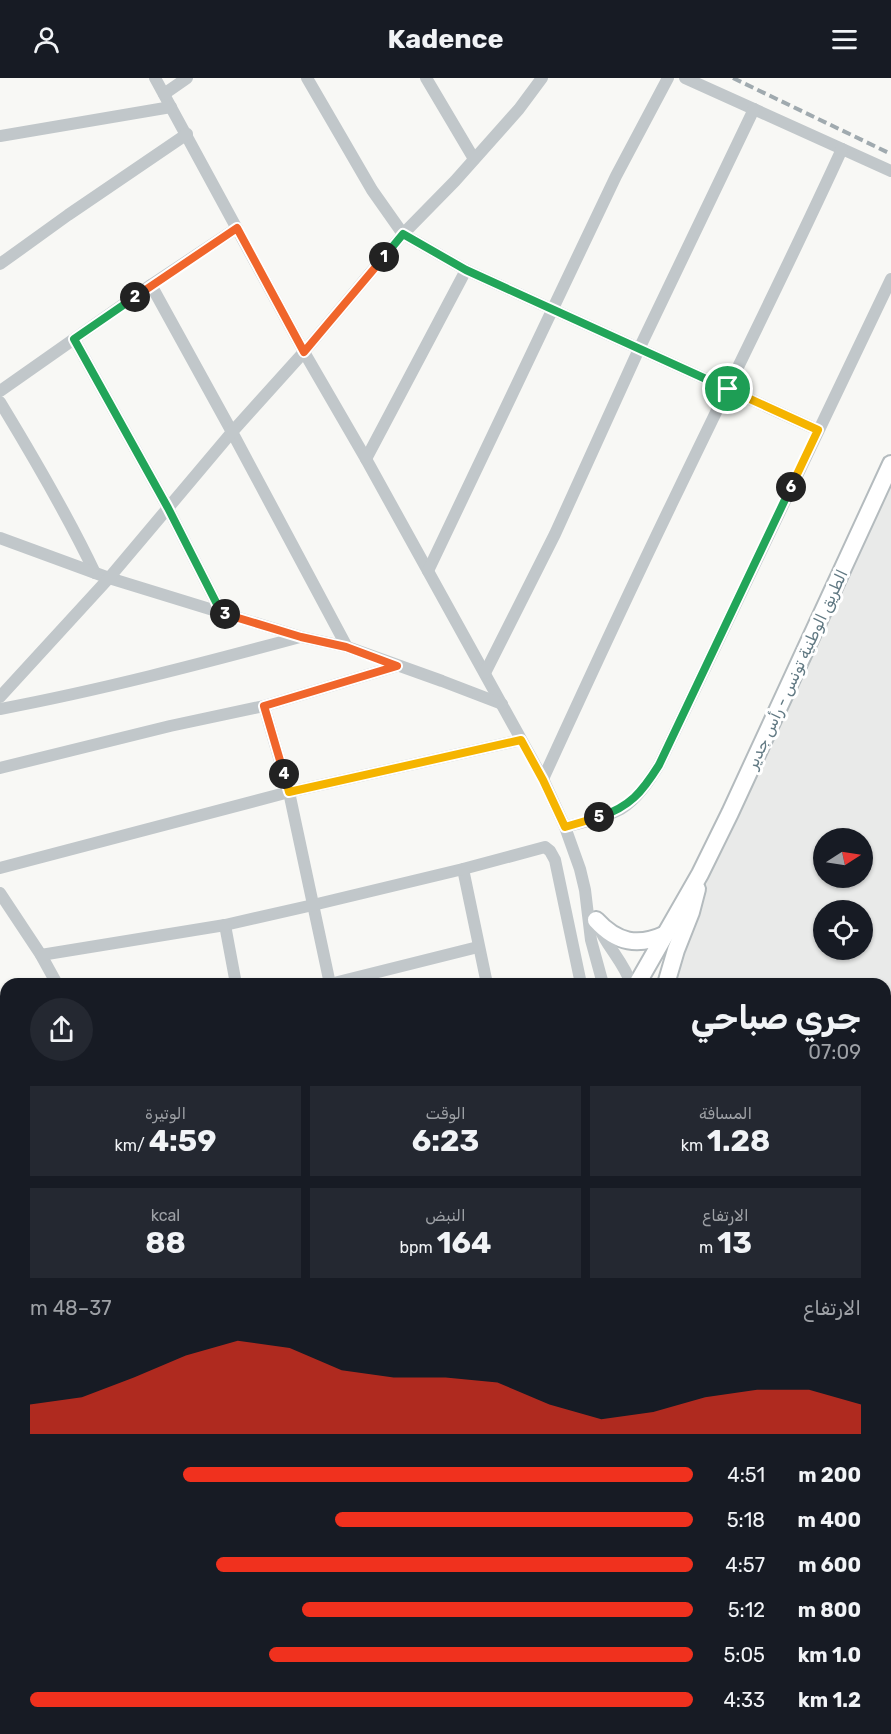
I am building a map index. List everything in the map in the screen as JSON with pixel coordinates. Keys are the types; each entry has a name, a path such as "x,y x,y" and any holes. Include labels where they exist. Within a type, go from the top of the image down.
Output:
{"main road":[{"name":"الطريق الوطنية تونس - رأس جدير","path":"640,978 700,874 739,794 891,464"},
{"name":"الطريق الوطنية تونس - رأس جدير","path":"668,978 691,912 700,874"},
{"path":"596,920 611,933 629,941 642,942 666,934"}],"street":[{"path":"155,78 304,352 366,459 543,780 565,827 580,869 591,940 601,978"},
{"path":"164,94 187,78"},
{"path":"307,78 372,190 403,234 466,270 818,430"},
{"path":"426,78 474,159"},
{"path":"0,698 109,578 403,234 519,110 542,78"},
{"path":"428,571 616,176 668,78"},
{"path":"685,78 891,171"},
{"path":"0,136 171,107"},
{"path":"485,673 555,534 639,349 754,109"},
{"path":"0,264 187,134"},
{"path":"543,780 604,646 789,264 842,149"},
{"path":"0,391 237,228"},
{"path":"366,459 466,270"},
{"path":"565,827 622,808 647,783 659,765 891,279"},
{"path":"151,285 346,647"},
{"path":"74,339 168,508 221,612"},
{"path":"0,402 49,484 95,573"},
{"path":"0,538 109,578 301,637 346,647 502,704"},
{"path":"0,709 172,671 301,637"},
{"path":"0,768 170,726 264,706 397,666"},
{"path":"264,706 289,792 329,978"},
{"path":"0,868 289,792 521,740"},
{"path":"41,955 225,924 463,869 545,847 555,860 580,978"},
{"path":"463,869 486,978"},
{"path":"585,890 602,935 624,966 629,978"},
{"path":"0,893 54,978"},
{"path":"225,924 235,978"},
{"path":"354,978 478,947"}],"shaded area":[{"path":"891,485 891,978 673,978 702,893 743,797"}],"railway":[{"path":"733,78 891,154"}],"route":[{"path":"237,228 304,352 403,234 466,270 728,389 818,430 659,765 647,783 622,808 565,827 521,740 289,792 264,706 397,666 346,647 301,637 221,612 168,508 74,339 237,228"}]}
